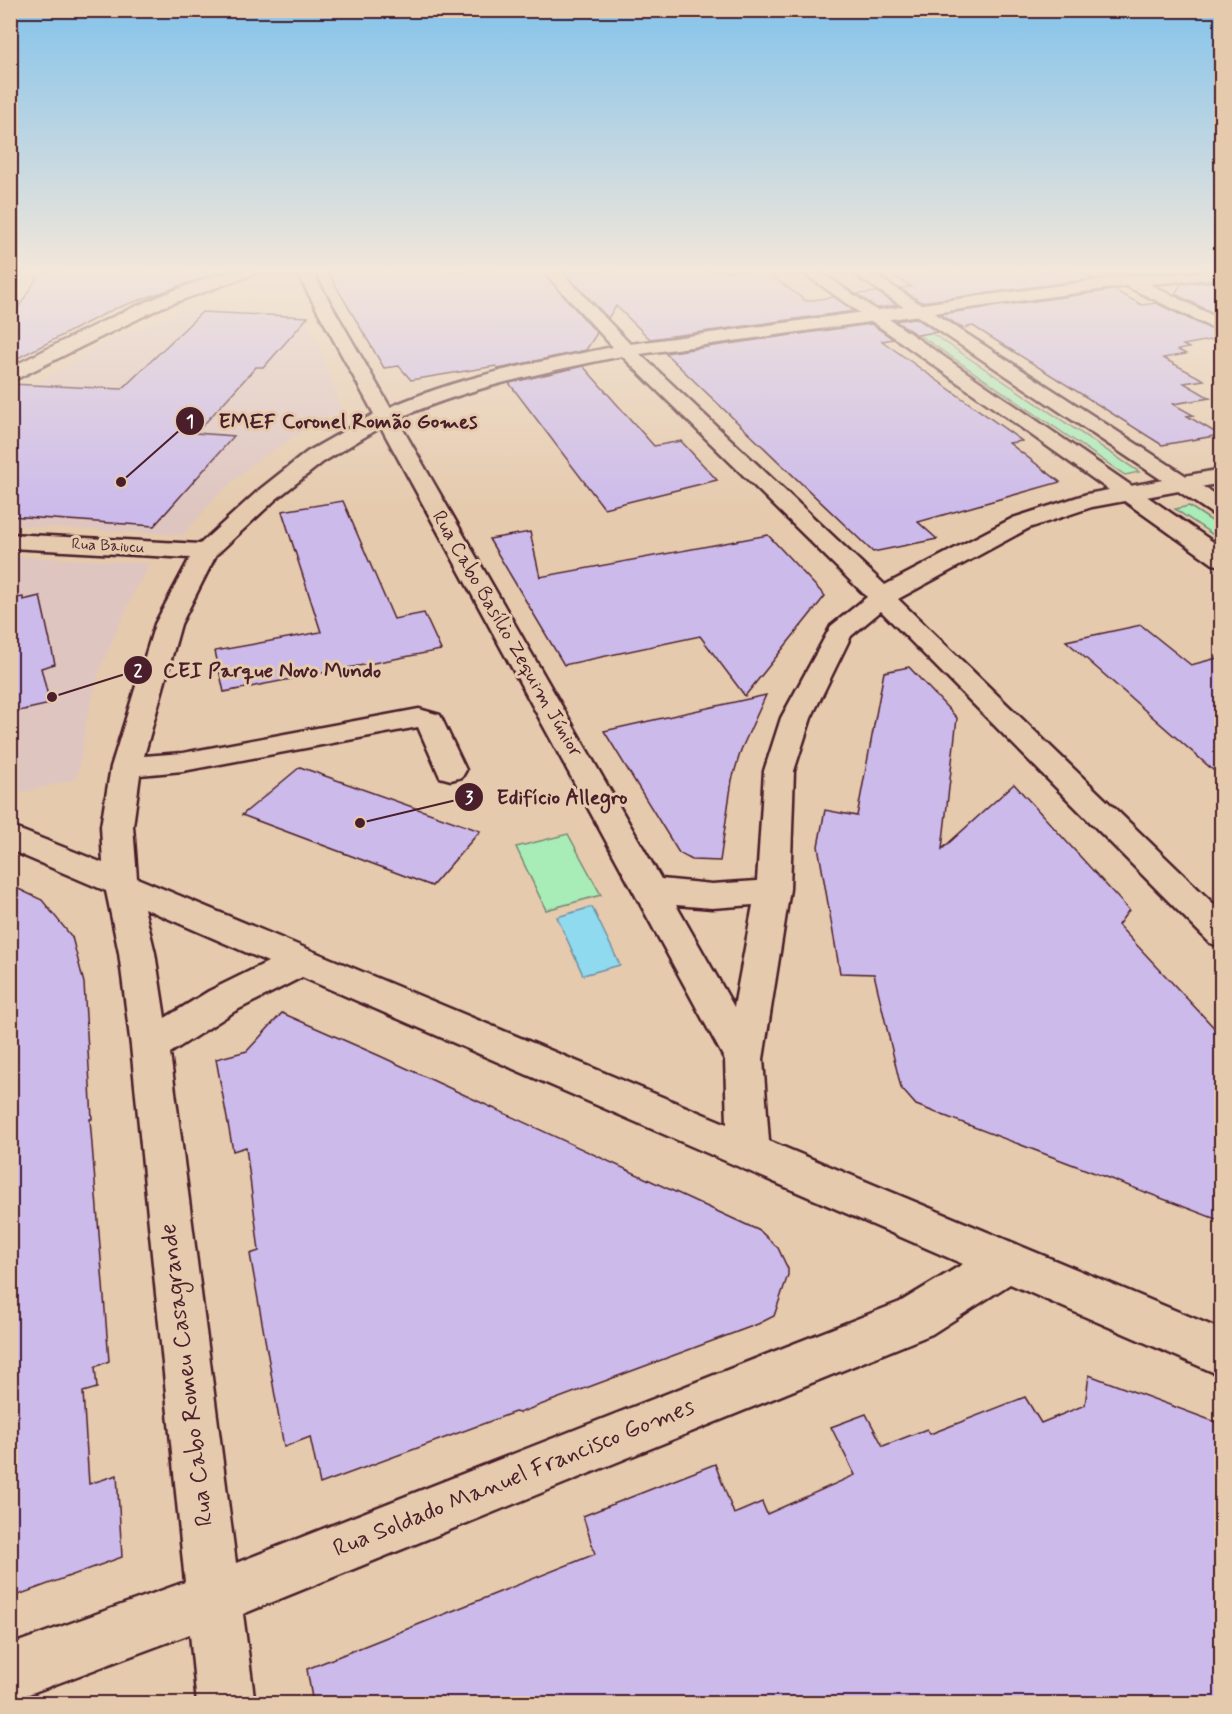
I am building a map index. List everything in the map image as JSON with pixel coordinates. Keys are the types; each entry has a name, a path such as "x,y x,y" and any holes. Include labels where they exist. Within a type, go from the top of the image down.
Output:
{"street":[{"path":"10,376 59,351"},
{"name":"Rua Cabo Basílio Zequim Júnior","path":"348,351 744,1059"},
{"name":"Rua Cabo Romeu Casagrande","path":"226,1704 150,1046 137,953 121,884 117,826 126,767 168,624 206,552 267,495 315,458 384,417 429,397 512,374 621,351"},
{"path":"627,351 882,597 1221,934"},
{"path":"922,351 1221,559"},
{"path":"979,351 1221,510"},
{"path":"749,1151 744,1059 773,889 779,771 796,718 840,632 882,597 1021,523 1087,501 1221,476"},
{"name":"Rua Baiucu","path":"10,541 206,552"},
{"path":"126,767 183,762 419,718 430,721 452,770"},
{"path":"10,837 1221,1353"},
{"path":"651,890 710,897 737,897 773,889"},
{"path":"150,1046 222,1001 301,961"},
{"name":"Rua Soldado Manuel Francisco Gomes","path":"10,1673 213,1599 916,1318 1008,1261"}],"shaded area":[{"path":"91,351 320,351 342,410 292,438 249,467 216,497 183,535 11,525 10,400"},
{"path":"10,556 150,564 136,587 99,671 86,724 77,779 25,792 11,787"}],"green space":[{"path":"943,351 958,351 1139,472 1125,475"},
{"path":"1189,506 1221,527 1221,540 1175,509"},
{"path":"568,834 601,895 546,910 516,847"}],"water":[{"path":"592,907 620,965 583,975 557,917"}],"building":[{"path":"10,351 32,351 10,362"},
{"path":"161,351 278,351 264,367 256,367 196,433 234,436 154,526 10,516 10,384 122,389"},
{"path":"374,351 581,351 498,369 496,366 411,380 399,366 384,368"},
{"path":"679,351 896,351 1022,441 1009,443 1060,482 918,522 937,539 873,552 665,353"},
{"path":"1013,351 1180,351 1186,354 1163,358 1204,380 1184,383 1210,398 1173,404 1193,415 1187,416 1220,435 1162,445"},
{"path":"583,366 654,446 681,441 717,480 604,508 509,383"},
{"path":"343,501 394,619 424,613 441,650 224,692 215,651 321,632 282,511"},
{"path":"530,532 540,577 768,535 825,596 745,696 700,636 564,665 489,539"},
{"path":"40,596 55,664 41,668 50,704 10,713 10,599 23,597 23,600"},
{"path":"1141,625 1191,665 1221,657 1221,777 1066,641"},
{"path":"909,667 957,718 942,849 1014,784 1129,910 1118,925 1221,1035 1221,1221 916,1105 901,1088 874,974 840,973 818,846 825,810 857,816 884,672"},
{"path":"766,695 741,750 732,780 720,861 692,860 679,853 604,731"},
{"path":"300,767 480,831 432,886 242,815"},
{"path":"10,885 42,900 72,937 84,983 92,1119 90,1119 109,1361 95,1367 97,1388 83,1392 89,1484 117,1475 122,1557 10,1598"},
{"path":"282,1013 760,1231 778,1248 788,1269 774,1316 519,1413 515,1412 320,1484 310,1437 284,1447 250,1254 259,1251 246,1147 233,1151 216,1059 247,1051"},
{"path":"1089,1375 1221,1424 1221,1704 313,1704 307,1669 595,1554 583,1516 715,1464 734,1514 762,1502 767,1514 855,1475 831,1427 866,1414 883,1446 927,1429 930,1434 1025,1397 1041,1423 1085,1405"}],"place":[{"name":"EMEF Coronel Romão Gomes","path":"121,482"},
{"name":"CEI Parque Novo Mundo","path":"52,697"},
{"name":"Edifício Allegro","path":"360,823"}]}
